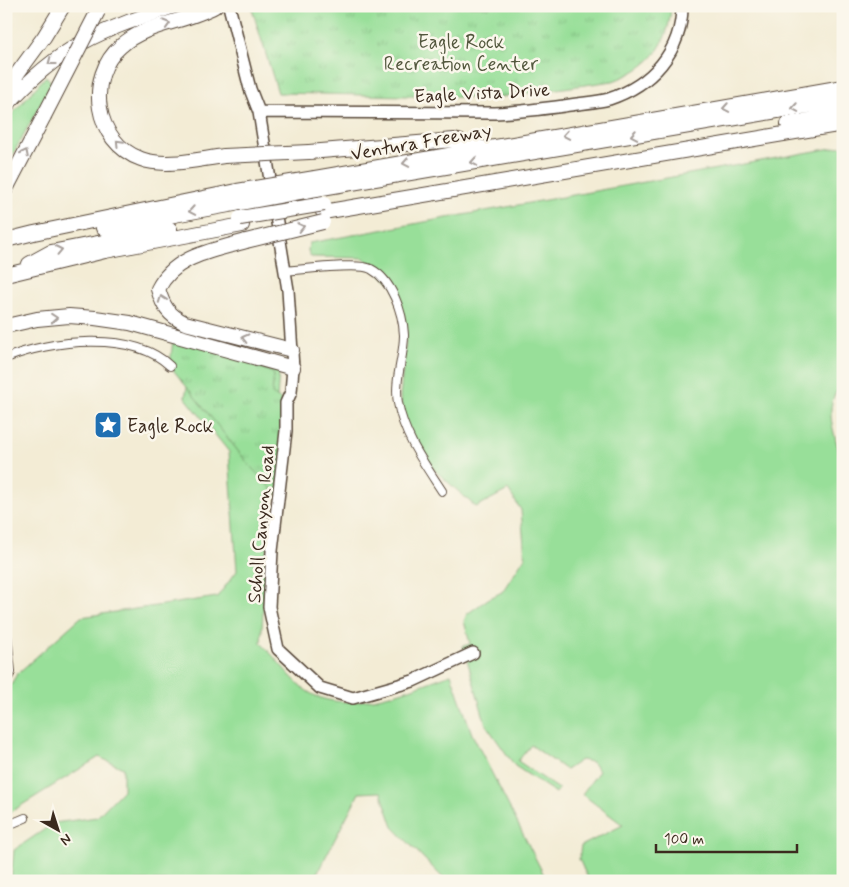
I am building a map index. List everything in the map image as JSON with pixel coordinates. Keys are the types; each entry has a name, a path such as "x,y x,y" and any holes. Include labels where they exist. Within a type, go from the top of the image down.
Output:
{"highway":[{"path":"6,89 44,37 63,6"},
{"path":"6,106 36,74 65,52 101,31 174,6"},
{"path":"214,6 199,15 136,34 120,46 107,61 97,94 99,110 106,126 128,152 141,159 162,162 454,140 489,149"},
{"path":"6,189 99,8"},
{"name":"Ventura Freeway","path":"6,240 34,233 316,184 489,149 843,87"},
{"path":"316,184 843,100"},
{"path":"292,350 185,323 173,317 165,309 158,289 164,277 174,266 191,257 246,241 323,212 843,114"},
{"path":"11,273 241,222 323,212 843,124"},
{"path":"6,326 37,319 69,316 104,319 130,323 293,368"}],"street":[{"name":"Scholl Canyon Road","path":"229,6 250,88 259,112 288,290 293,368 291,392 286,403 286,431 272,551 269,607 278,649 320,688 353,698 413,681 473,653"},
{"name":"Eagle Vista Drive","path":"259,112 502,113 607,99 633,90 651,77 664,62 677,41 682,21 682,6"},
{"path":"284,271 370,268 385,281 394,297 404,335 396,384 398,403 416,452 442,491"},
{"path":"6,358 45,347 74,343 112,343 134,346 150,352 170,366"},
{"path":"6,626 12,672 6,682"},
{"path":"6,826 25,818"}],"green space":[{"name":"Eagle Rock Recreation Center","path":"251,6 670,6 671,8 666,34 661,45 646,63 626,76 613,81 493,98 278,93"},
{"path":"46,76 52,83 6,167 6,121"},
{"path":"843,146 843,383 834,396 831,418 841,462 839,485 843,487 843,881 589,881 579,859 581,846 623,825 582,794 599,771 592,762 581,760 566,770 531,745 518,761 559,789 556,793 515,766 486,725 463,646 470,644 464,621 467,614 488,599 502,592 525,557 521,510 508,490 476,507 431,467 406,424 400,397 407,329 394,287 364,258 311,257 308,251 309,243"},
{"path":"173,339 218,347 274,374 272,394 286,403 280,497 250,466 170,366"},
{"path":"195,348 279,371 261,643 303,688 319,697 337,701 377,698 417,687 451,674 472,734 547,881 446,881 393,827 381,792 359,793 313,881 11,881 14,850 54,823 97,817 123,790 123,768 99,757 6,815 6,693 17,674 81,617 217,597 237,571 229,452 185,397"}],"place":[{"name":"Eagle Rock","path":"108,425"}]}
